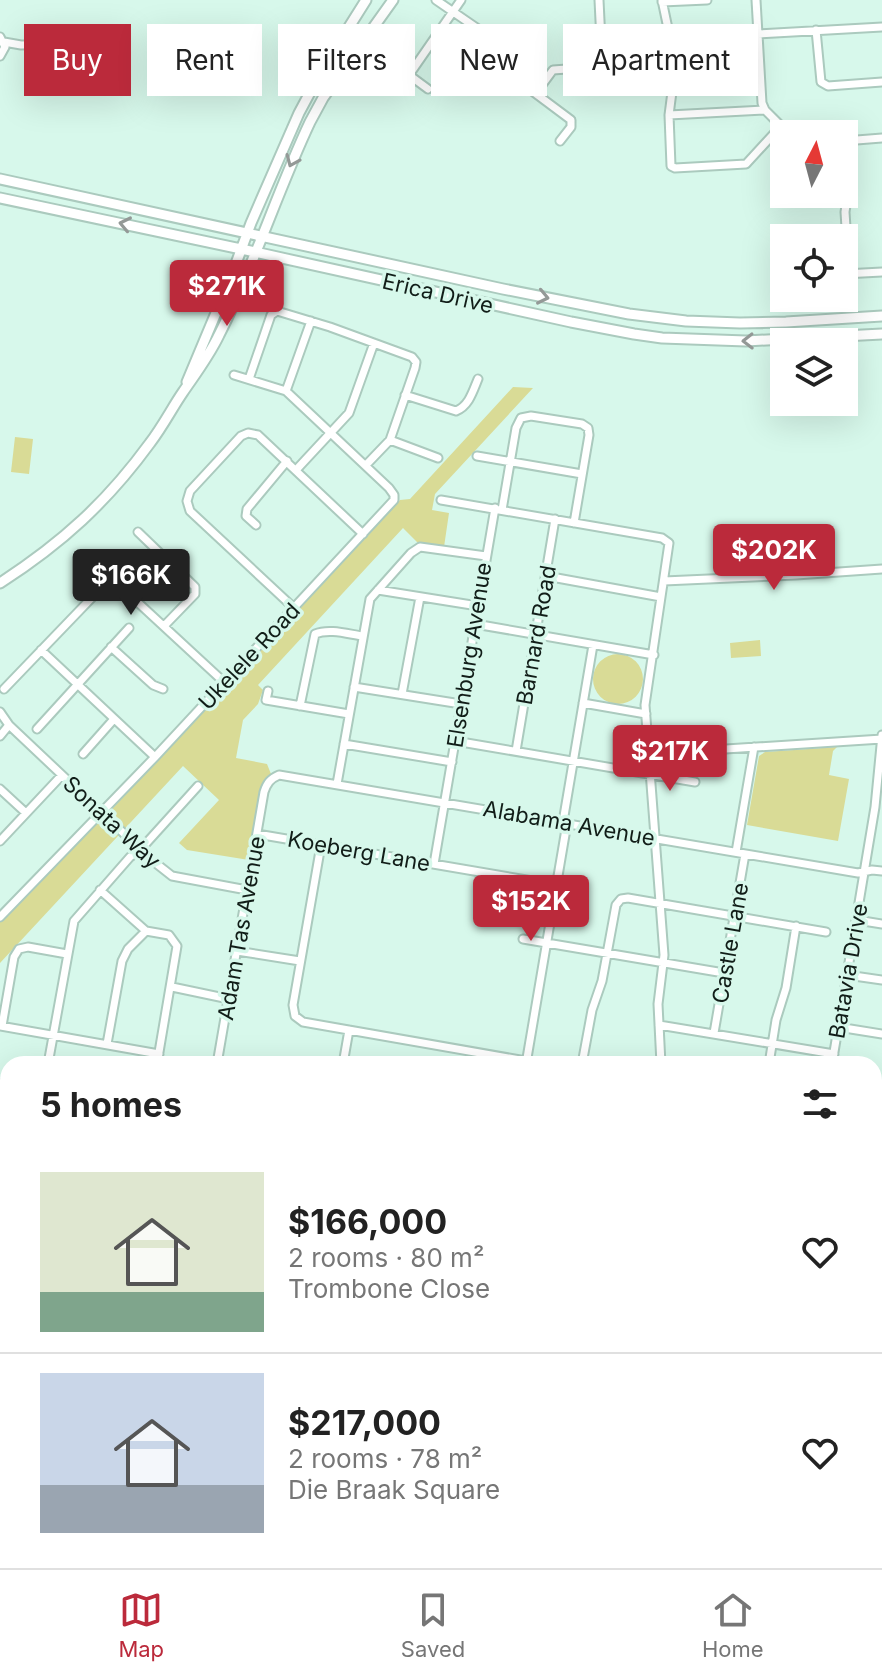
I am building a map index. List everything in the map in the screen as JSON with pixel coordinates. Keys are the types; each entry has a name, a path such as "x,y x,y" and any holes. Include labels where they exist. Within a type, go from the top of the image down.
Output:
{"main road":[{"path":"350,24 366,0"},
{"path":"377,24 393,0"},
{"path":"183,392 247,232 308,96"},
{"path":"0,583 51,548 88,516 152,441 200,369 219,335 310,122 324,96"},
{"name":"Erica Drive","path":"0,179 614,312 717,323 882,316"},
{"name":"Erica Drive","path":"0,195 571,322 662,338 746,341 882,334"}],"street":[{"path":"436,0 471,24"},
{"path":"415,67 461,0"},
{"path":"547,78 553,70 594,67 602,62 599,0"},
{"path":"707,0 662,1 670,38 673,84 669,115 671,163 675,168 746,164 770,138"},
{"path":"756,0 757,24"},
{"path":"774,120 765,110 762,99 758,34 882,27"},
{"path":"816,30 821,82 828,86 882,82"},
{"path":"1,55 2,40 24,45"},
{"path":"1,55 21,45"},
{"path":"415,79 428,89"},
{"path":"540,96 571,120 571,127 560,141"},
{"path":"669,115 765,110"},
{"path":"858,140 882,138"},
{"path":"858,273 882,272"},
{"path":"234,375 286,391 366,465 390,440 415,368 415,359 281,310 271,315 249,379"},
{"path":"286,391 311,321"},
{"path":"296,470 349,413 374,343"},
{"path":"405,395 456,411 467,404 478,379"},
{"name":"Elsenburg Avenue","path":"434,864 486,556 510,463 517,422 531,416 586,426 589,435 582,474"},
{"path":"294,608 190,511 187,501 190,491 244,434 253,433 363,534"},
{"path":"390,440 438,458"},
{"path":"477,456 582,474 574,523"},
{"path":"256,525 246,516 247,509 287,461"},
{"name":"Ukelele Road","path":"0,917 225,683 394,498 392,491 366,465"},
{"path":"441,500 665,539 670,547 645,698 664,963 658,1004 661,1056"},
{"name":"Barnard Road","path":"516,751 555,519"},
{"path":"138,532 195,587 195,594 164,626"},
{"path":"337,784 370,599 420,547 486,556"},
{"path":"664,581 882,569"},
{"path":"546,576 661,597"},
{"path":"4,689 104,585 111,582 119,585 225,683"},
{"path":"378,590 478,606"},
{"path":"402,694 420,597"},
{"path":"475,624 654,655"},
{"path":"37,729 129,628"},
{"path":"300,706 315,634 328,631 362,636"},
{"path":"527,1056 566,829 564,816 593,645"},
{"path":"111,647 153,685 163,689"},
{"path":"41,650 155,757"},
{"path":"354,687 461,704"},
{"path":"268,691 266,700 349,714"},
{"path":"583,703 646,714"},
{"name":"Sonata Way","path":"0,712 9,725 172,876 247,890"},
{"path":"83,754 114,719"},
{"path":"0,736 9,725"},
{"path":"649,754 882,737"},
{"name":"Batavia Drive","path":"834,1054 875,807 882,737"},
{"path":"455,741 695,782"},
{"path":"344,744 452,762"},
{"name":"Castle Lane","path":"714,1033 734,916 754,747"},
{"path":"0,841 62,775"},
{"name":"Alabama Avenue","path":"264,792 266,784 279,775 858,873 882,871"},
{"path":"49,1056 74,921 198,786"},
{"path":"0,789 26,813"},
{"name":"Adam Tas Avenue","path":"218,1056 264,792"},
{"name":"Koeberg Lane","path":"257,834 556,885"},
{"path":"321,845 293,1005 295,1016 303,1022 493,1056"},
{"path":"67,954 28,947 19,949 14,957 1,1026 159,1054 178,952 175,941 169,935 146,931 100,890"},
{"path":"583,1056 619,900 626,897 826,932"},
{"path":"857,920 882,924"},
{"path":"770,1056 796,926"},
{"path":"107,1044 122,961 128,949 146,931"},
{"path":"523,939 724,973"},
{"path":"237,951 300,961"},
{"path":"847,975 882,980"},
{"path":"172,987 229,999"},
{"path":"659,1025 834,1054"},
{"path":"838,1027 882,1034"},
{"path":"344,1056 349,1030"}],"green space":[{"path":"513,387 533,388 435,494 432,510 449,513 444,547 418,543 403,528 258,685 263,690 258,704 243,720 236,758 267,764 271,774 261,788 249,860 187,850 179,843 219,800 183,766 0,963 0,922 98,819 111,810 400,500 410,499"},
{"path":"15,437 33,439 29,474 11,472"},
{"path":"760,640 761,656 731,658 730,643"},
{"path":"618,654 636,661 643,679 636,697 618,704 600,697 593,679 600,661"},
{"path":"837,747 833,751 829,775 849,779 838,841 747,825 759,756 765,752"}]}
